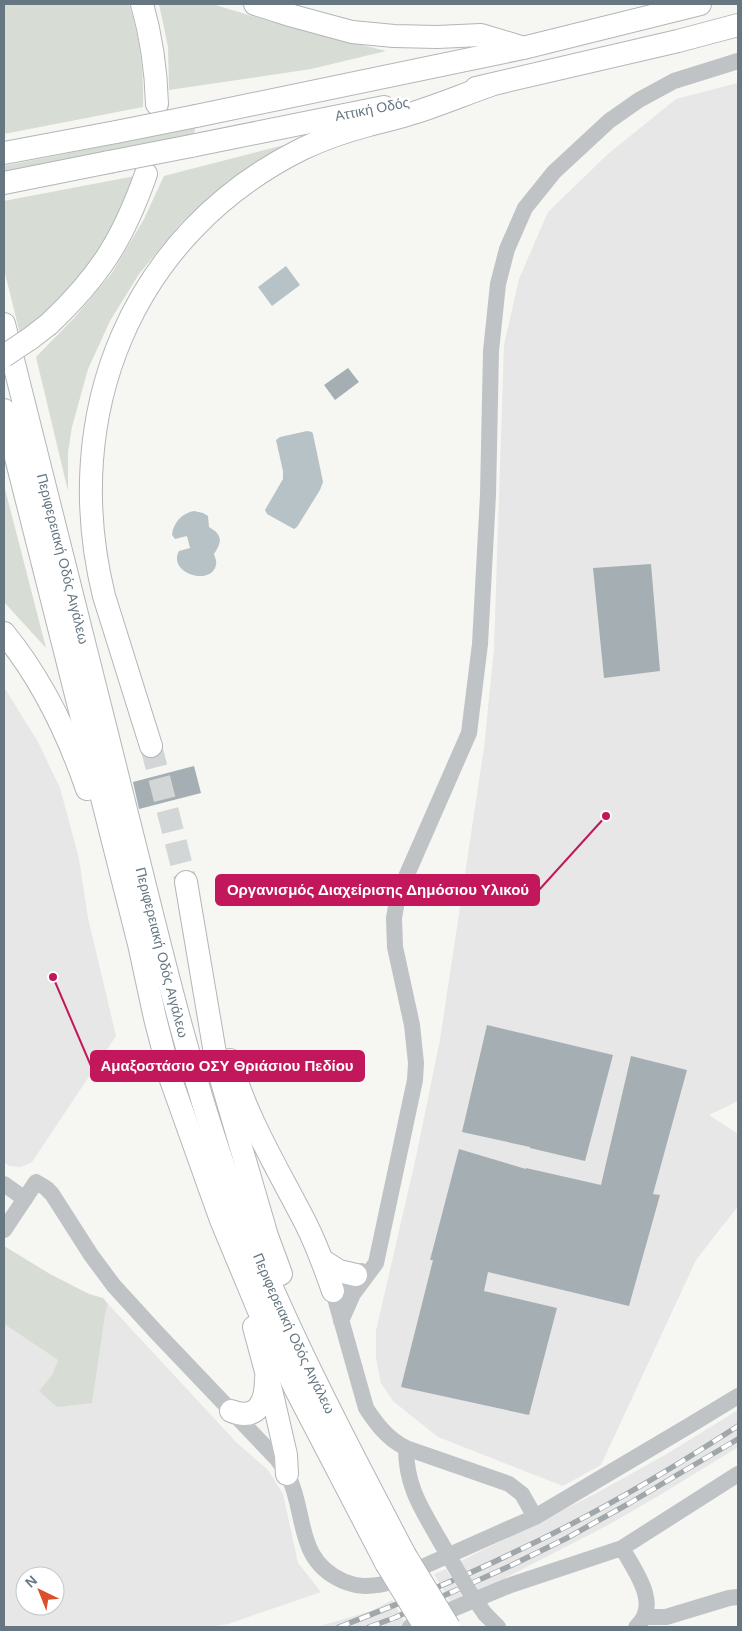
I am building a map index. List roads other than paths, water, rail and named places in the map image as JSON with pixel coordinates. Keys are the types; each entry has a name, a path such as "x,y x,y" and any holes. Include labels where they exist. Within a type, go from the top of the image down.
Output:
{"highway":[{"path":"142,4 156,70 157,104"},
{"path":"255,4 284,10 352,32 394,36 481,35 522,48"},
{"name":"Αττική Οδός","path":"4,153 196,116 522,48 700,4"},
{"name":"Αττική Οδός","path":"7,183 491,85 738,25"},
{"path":"151,746 104,596 92,520 90,477 99,404 123,332 153,278 171,253 195,226 238,189 269,168 302,149 333,136 412,114 491,85"},
{"path":"4,356 50,324 76,299 99,271 134,208 146,174"},
{"name":"Περιφερειακή Οδός Αιγάλεω","path":"4,324 161,948 215,1141 255,1248 280,1308 333,1418 425,1627"},
{"name":"Περιφερειακή Οδός Αιγάλεω","path":"4,410 139,944 154,1018 171,1080 221,1220 265,1325 296,1390 396,1559 449,1627"},
{"path":"4,633 39,685 71,749 96,816 125,914 139,944"},
{"path":"186,882 217,1065 267,1236 319,1366 333,1418"},
{"path":"193,918 231,1063 240,1089 252,1119 306,1224 333,1291"},
{"path":"198,1153 199,1177 203,1194 255,1330 286,1455 288,1474"},
{"path":"322,1260 339,1271 356,1275"},
{"path":"231,1411 249,1414 257,1410 263,1403 265,1368"}],"street":[{"path":"342,1321 353,1294 376,1263 412,1098 416,1063 412,1025 395,947 394,918 398,895 470,733 480,644 488,495 491,351 498,284 507,249 525,208 554,172 609,120 639,100 674,81 738,61"},
{"path":"4,1230 36,1182 52,1194 91,1255 114,1286 277,1459 288,1474 305,1540 316,1562 335,1577 358,1587 384,1584 535,1517 738,1396"},
{"path":"4,1184 25,1198"},
{"path":"376,1263 333,1291 366,1408 381,1429 397,1444 509,1484 522,1494 535,1517"},
{"path":"406,1448 406,1462 410,1482 420,1505 469,1592 485,1614 498,1627"},
{"path":"410,1627 508,1586 622,1548 738,1474"},
{"path":"622,1548 647,1598 647,1608 640,1622"},
{"path":"640,1622 666,1618 729,1598 738,1597"}],"tunnel":[{"path":"151,746 186,882"}],"railway":[{"path":"339,1627 451,1581 574,1523 630,1492 738,1426"},
{"path":"369,1627 394,1618 512,1565 567,1538 738,1439"}],"place":[{"name":"Οργανισμός Διαχείρισης Δημόσιου Υλικού","path":"606,816"},
{"name":"Αμαξοστάσιο ΟΣΥ Θριάσιου Πεδίου","path":"53,977"}]}
